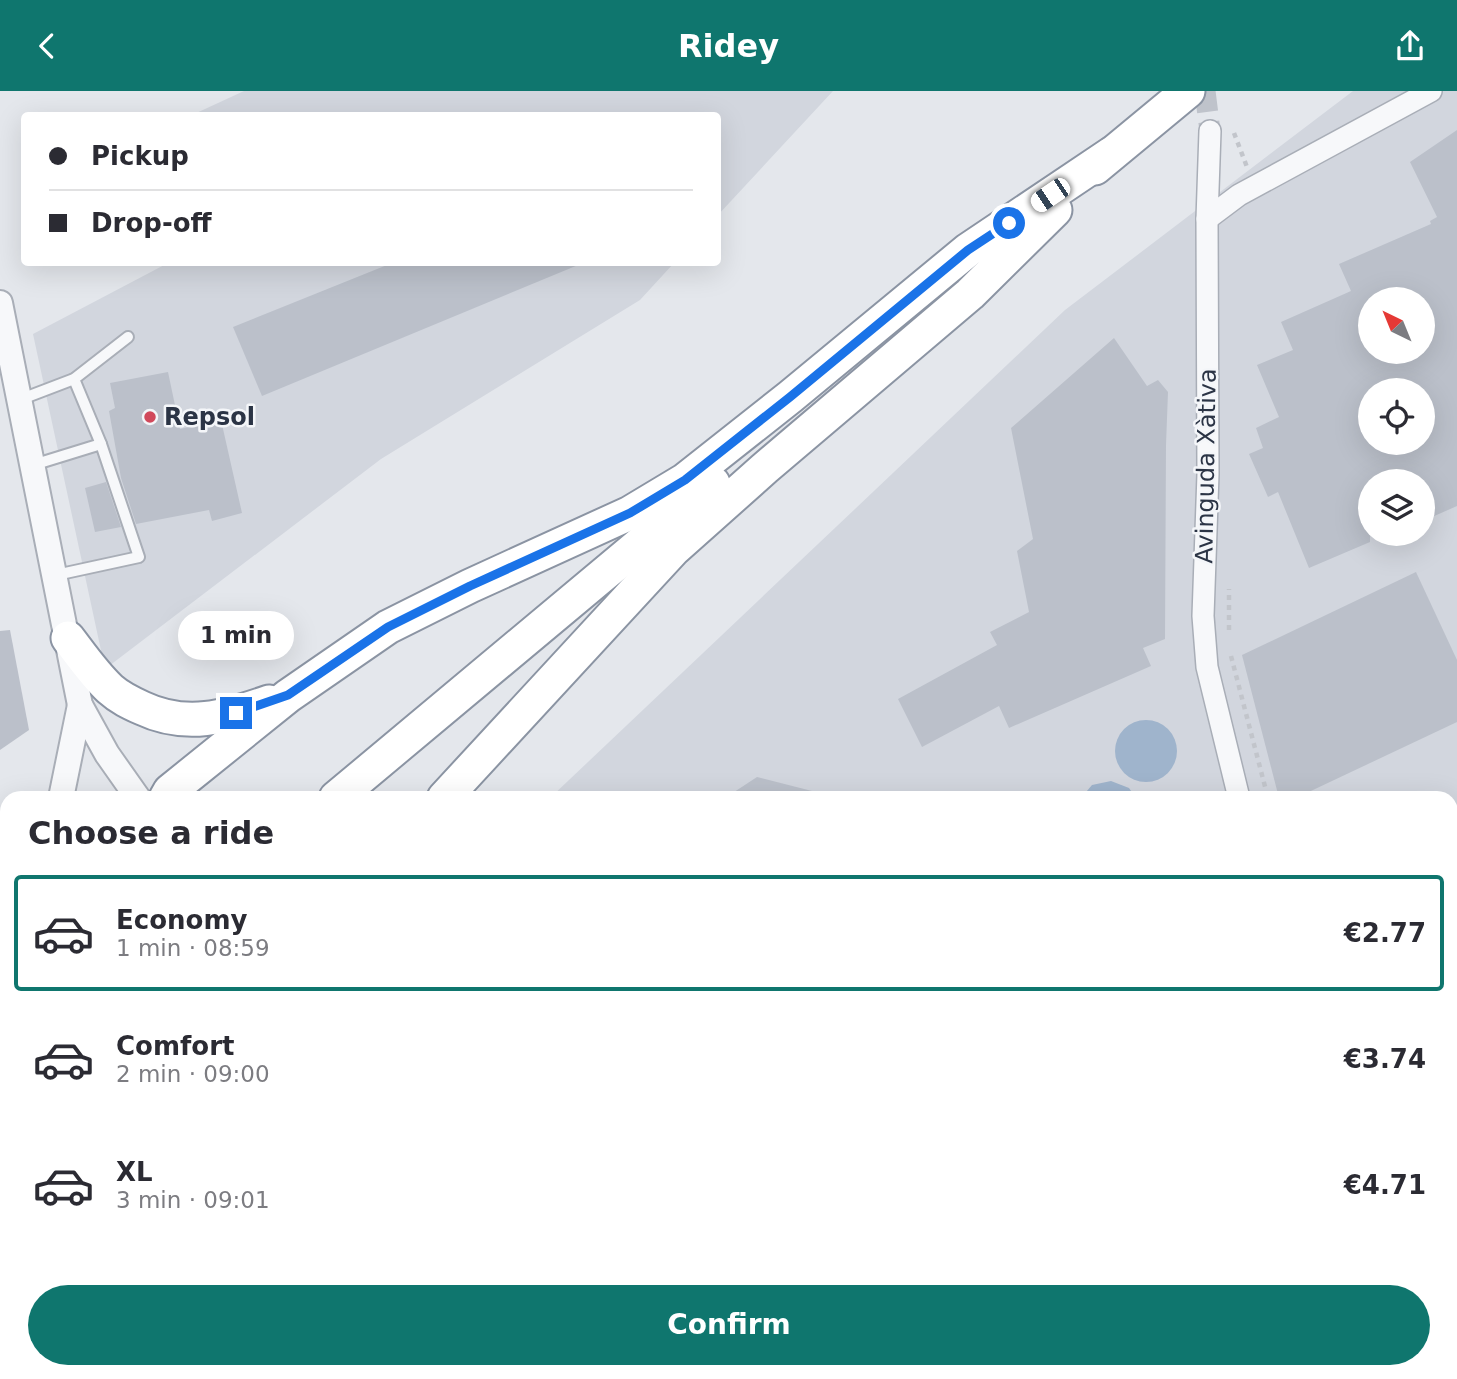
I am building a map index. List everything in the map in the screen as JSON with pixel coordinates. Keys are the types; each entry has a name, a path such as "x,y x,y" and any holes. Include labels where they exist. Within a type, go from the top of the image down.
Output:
{"highway":[{"path":"344,791 1188,91"},
{"path":"170,791 288,695 388,627 470,586 630,513 685,480 968,250 1111,154"},
{"path":"450,791 673,550 970,294 1111,154"},
{"path":"68,638 110,689 157,716 187,721 205,719 236,713 288,695"}],"street":[{"path":"1207,219 1238,195 1431,91"},
{"name":"Avinguda Xàtiva","path":"1210,131 1207,219 1208,474 1203,616 1207,667 1237,791"},
{"path":"0,303 80,705 107,754 133,791"},
{"path":"62,791 80,705"}],"lane":[{"path":"19,400 74,379 128,337"},
{"path":"56,575 139,557 101,444 74,379"},
{"path":"33,465 101,444"}],"path":[{"path":"1233,130 1248,165 1238,195"},
{"path":"1229,579 1229,635"},
{"path":"1229,649 1266,791"}],"shaded area":[{"path":"244,91 833,91 721,212 721,112 198,112"},
{"path":"1353,91 1457,91 1457,791 557,791 1065,310"},
{"path":"162,266 671,266 640,300 381,459 105,669 33,334"}],"water":[{"path":"1146,720 1158,722 1168,729 1175,739 1175,763 1168,773 1158,780 1146,782 1134,780 1124,773 1117,763 1115,751 1117,739 1124,729 1134,722"},
{"path":"1111,781 1131,791 1087,791 1092,785"}],"building":[{"path":"1457,130 1457,506 1435,516 1435,469 1358,469 1358,546 1361,546 1309,568 1278,492 1268,497 1249,454 1263,448 1256,428 1279,417 1257,365 1293,350 1281,322 1351,291 1339,264 1431,224 1430,221 1437,217 1410,162"},
{"path":"385,266 576,266 262,396 233,327"},
{"path":"1114,338 1147,386 1158,380 1168,392 1165,639 1143,648 1151,666 1009,728 999,706 922,747 898,699 997,645 990,632 1029,612 1017,551 1033,539 1011,428"},
{"path":"168,372 180,429 221,420 242,513 212,521 209,510 136,524 121,478 109,411 115,408 110,383"},
{"path":"106,482 121,527 95,532 85,488"},
{"path":"1416,572 1457,660 1457,722 1311,791 1277,791 1242,655"},
{"path":"10,630 29,730 0,750 0,631"},
{"path":"757,777 812,791 736,791"}],"tunnel":[{"path":"1205,91 1210,131"}],"place":[{"name":"Repsol","path":"150,417"}],"route":[{"path":"236,713 288,695 388,627 470,586 630,513 685,480 968,250 1009,223"}]}
